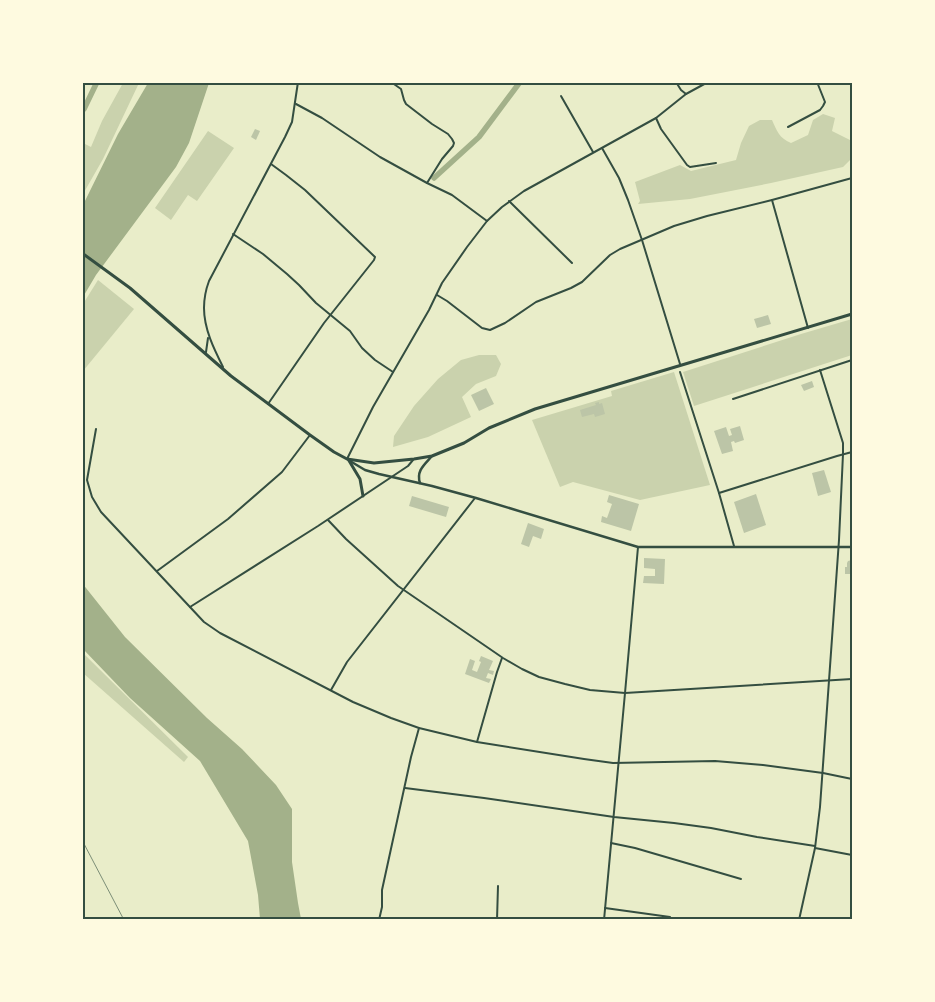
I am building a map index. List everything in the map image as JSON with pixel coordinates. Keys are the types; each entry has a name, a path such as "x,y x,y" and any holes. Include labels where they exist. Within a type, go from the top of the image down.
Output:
{"main road":[{"path":"82,253 116,277 172,323 224,370 310,435 347,459 374,463 414,460 432,456 464,443 503,422 534,409 852,314"},
{"path":"347,459 360,479 363,496"}],"street":[{"path":"224,370 205,321 204,308 207,288 292,122 298,82"},
{"path":"391,82 401,88 406,104 452,138 454,142 427,183"},
{"path":"676,82 686,94"},
{"path":"708,82 686,94 656,118 524,191 509,201 487,221 442,283 429,310 372,407 347,459 365,470 476,498 638,547 852,547"},
{"path":"788,127 820,110 823,106 825,102 817,82"},
{"path":"561,96 593,152"},
{"path":"296,104 322,118 380,157 427,183 452,194 487,221"},
{"path":"656,118 685,163 690,167 716,163"},
{"path":"602,148 619,178 628,200 681,366"},
{"path":"268,404 324,323 375,257 305,190 271,164"},
{"path":"436,295 447,301 482,328 490,330 536,302 582,282 610,255 620,249 674,226 852,178"},
{"path":"772,200 808,328"},
{"path":"509,201 572,263"},
{"path":"233,234 263,254 287,274 316,304 350,332 362,348 375,360 393,372"},
{"path":"206,354 209,335"},
{"path":"733,399 852,360"},
{"path":"799,920 815,847 824,773 843,454 843,443 820,370"},
{"path":"680,372 719,493 734,547"},
{"path":"96,429 87,480 92,497 101,512 204,622 220,633 353,702 419,728 477,742 584,759 619,763 715,761 763,765 852,778"},
{"path":"157,572 228,519 282,472 310,435"},
{"path":"719,493 852,452"},
{"path":"420,483 418,478 419,472 432,456"},
{"path":"190,607 328,520 414,460"},
{"path":"331,690 347,662 476,498"},
{"path":"328,520 346,539 403,590 503,658 539,677 590,690 625,694 852,679"},
{"path":"604,920 638,547"},
{"path":"477,742 497,672 503,658"},
{"path":"379,920 382,907 382,890 419,728"},
{"path":"404,788 614,817 702,826 852,855"},
{"path":"611,843 635,848 741,879"},
{"path":"497,920 498,886"},
{"path":"605,908 670,917"}],"shaded area":[{"path":"123,83 139,83 103,159 83,194 83,143 91,147 102,121"},
{"path":"148,83 209,83 189,143 176,167 96,275 83,297 83,205 118,134"},
{"path":"823,114 835,118 832,131 850,140 852,158 843,167 690,199 638,204 640,201 635,182 680,165 691,171 736,160 749,126 760,120 772,120 781,136 791,143 808,135 813,120"},
{"path":"208,131 234,148 197,201 188,195 171,220 155,208"},
{"path":"98,280 134,309 83,371 83,304"},
{"path":"852,319 852,355 694,406 683,372"},
{"path":"479,355 496,355 501,364 496,376 476,384 462,397 471,417 428,437 393,447 394,436 414,406 438,379 461,360"},
{"path":"674,372 710,485 640,500 573,482 560,487 532,420 612,396 611,391"},
{"path":"82,583 125,637 207,718 242,749 276,785 292,809 292,862 301,919 260,919 258,895 248,841 200,761 130,698 83,649"},
{"path":"83,653 188,757 184,762 83,673"}],"building":[{"path":"255,129 260,131 256,140 251,137"},
{"path":"768,315 771,324 757,328 754,319"},
{"path":"812,381 814,387 804,391 801,385"},
{"path":"486,388 494,404 479,411 471,395"},
{"path":"599,402 599,404 602,403 605,414 595,417 594,414 582,417 580,410 596,405 595,403"},
{"path":"740,426 744,440 735,443 734,441 731,442 733,451 722,454 714,431 726,427 729,436 732,435 730,429"},
{"path":"824,470 831,492 818,496 812,473"},
{"path":"756,494 766,525 744,533 734,502"},
{"path":"609,495 639,504 631,531 601,522 602,516 607,518 612,504 607,502"},
{"path":"412,496 449,507 446,517 409,506"},
{"path":"528,523 544,529 541,539 533,536 529,547 521,544"},
{"path":"644,558 665,559 664,584 643,583 644,576 655,576 655,569 644,568"},
{"path":"852,560 852,574 845,574 845,567 847,567 848,561"},
{"path":"481,656 493,661 489,670 494,671 493,675 488,673 486,678 491,679 489,683 465,674 470,659 475,661 472,670 477,672"}],"waterway":[{"path":"82,109 84,109 97,82"},
{"path":"434,178 479,137 520,82"}],"railway":[{"path":"82,840 124,920"}]}
